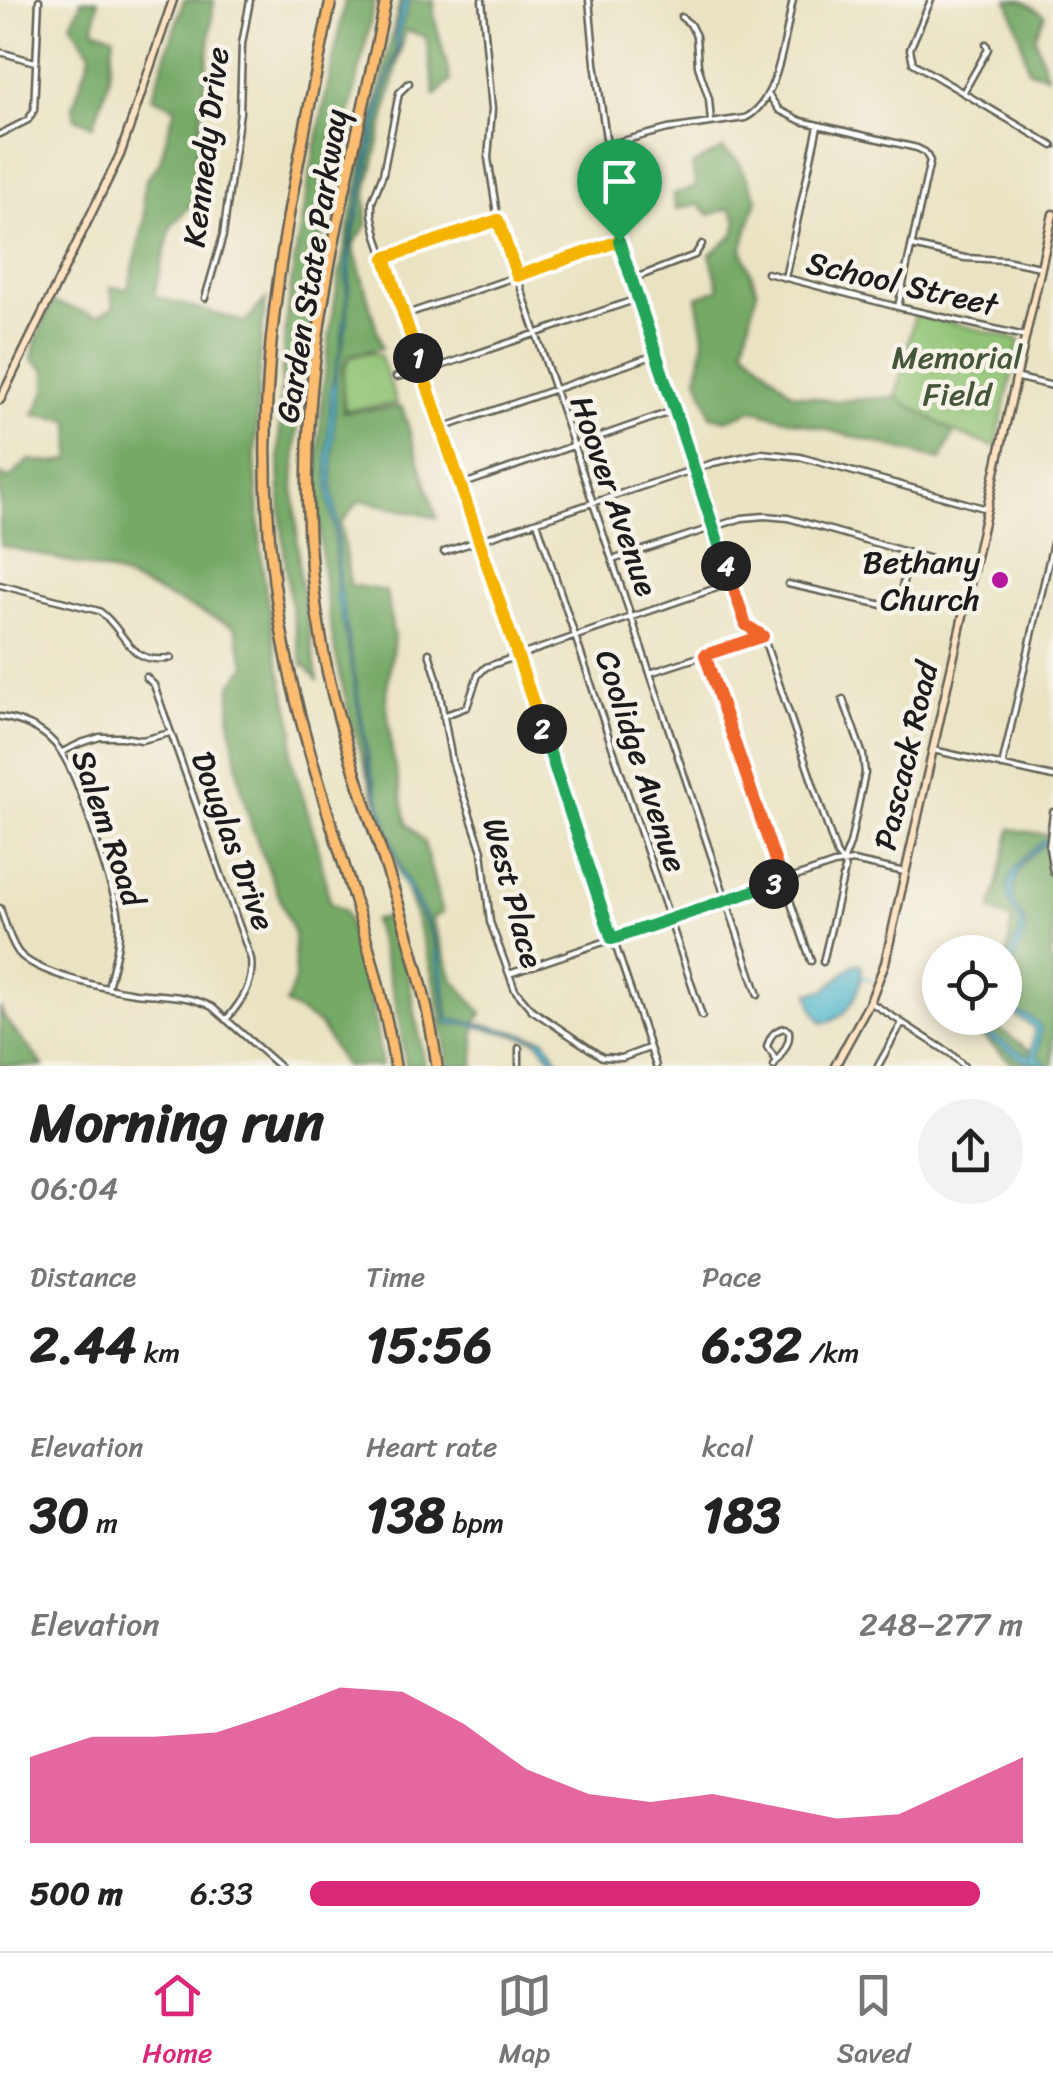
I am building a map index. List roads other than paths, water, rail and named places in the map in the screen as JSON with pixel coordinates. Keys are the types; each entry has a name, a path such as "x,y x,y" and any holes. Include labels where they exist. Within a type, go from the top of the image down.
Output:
{"highway":[{"name":"Garden State Parkway","path":"331,0 272,328 266,423 267,500 274,576 290,670 374,964 395,1066"},
{"name":"Garden State Parkway","path":"387,0 342,202 316,352 308,447 309,542 317,617 332,692 412,946 437,1066"}],"street":[{"path":"0,134 31,116 39,0"},
{"path":"0,400 113,170 172,0"},
{"name":"Kennedy Drive","path":"205,298 222,236 240,112 242,44 250,0"},
{"name":"Hoover Avenue","path":"482,0 492,120 489,167 498,220 758,995"},
{"path":"589,0 612,203 630,280 746,625 763,636 845,870 823,962"},
{"path":"607,144 668,128 747,118 758,110 768,94 793,0"},
{"path":"931,0 910,49 916,66 1053,146"},
{"path":"681,17 694,30 712,122"},
{"path":"963,93 988,49 986,44"},
{"path":"0,52 35,62"},
{"path":"409,83 398,93 372,214 656,1066"},
{"path":"768,94 785,114 925,152 930,161 898,307"},
{"path":"785,279 818,126"},
{"name":"Pascack Road","path":"835,1066 870,1002 885,963 1053,214"},
{"path":"385,258 498,220"},
{"path":"404,314 619,241"},
{"path":"630,280 695,255 702,244"},
{"path":"912,246 1042,268"},
{"name":"School Street","path":"767,273 1026,336"},
{"path":"396,377 423,372 636,299"},
{"path":"442,428 655,354"},
{"path":"1017,377 1053,386"},
{"path":"460,484 674,411"},
{"path":"444,552 694,469 750,455 787,455 987,508"},
{"path":"612,560 742,518 776,516 973,570"},
{"name":"Coolidge Avenue","path":"537,521 702,1016"},
{"path":"1002,766 1053,543"},
{"path":"788,584 892,607 899,600 910,553"},
{"path":"443,716 467,707 476,680 492,664 732,583"},
{"path":"0,585 98,612 110,620 126,644 138,653 157,660 171,658"},
{"path":"650,673 763,636"},
{"name":"West Place","path":"429,653 455,772 482,850 490,922 515,990 525,1004 596,1054 614,1059 649,1048"},
{"path":"705,655 811,962"},
{"name":"Douglas Drive","path":"146,677 154,685 251,959 249,987 226,1020"},
{"path":"843,699 863,755 865,773 843,862"},
{"name":"Salem Road","path":"0,717 32,726 62,752 95,836 119,913 119,941 108,988"},
{"path":"62,752 100,738 142,740 170,733"},
{"path":"933,750 1053,777"},
{"path":"1053,812 1048,839 1053,872"},
{"path":"509,974 843,862 906,872"},
{"path":"0,908 15,948 40,969 108,988 192,998 212,1007 279,1066"},
{"path":"870,1002 964,1066"},
{"path":"878,1066 902,1023"},
{"path":"785,1028 790,1038 775,1064 767,1047 769,1037 785,1028"},
{"path":"519,1048 519,1066"}],"water":[{"path":"403,0 409,0 351,247 347,324 336,374 332,484 339,582 370,767 401,869 441,955 448,1018 545,1039 562,1066 557,1066 537,1040 467,1024 447,1024 435,945 401,879 368,769 337,600 327,456 331,387 347,299 348,249 379,104 396,51 395,34"},
{"path":"1043,841 1053,841 1053,846 1043,845 1031,854 1015,880 1013,899 1025,927 1022,941 1008,887 1015,869"},
{"path":"854,964 861,964 862,973 853,1001 839,1016 822,1023 809,993 825,990"},
{"path":"1022,1014 1040,1026 1038,1056 1048,1066 1023,1060 984,1035 993,1035 1032,1057 1034,1028 1022,1020"}],"waterway":[{"path":"863,977 872,980"}],"place":[{"name":"Bethany Church","path":"1000,580"}],"park label":[{"name":"Memorial Field","path":"957,376"}]}
